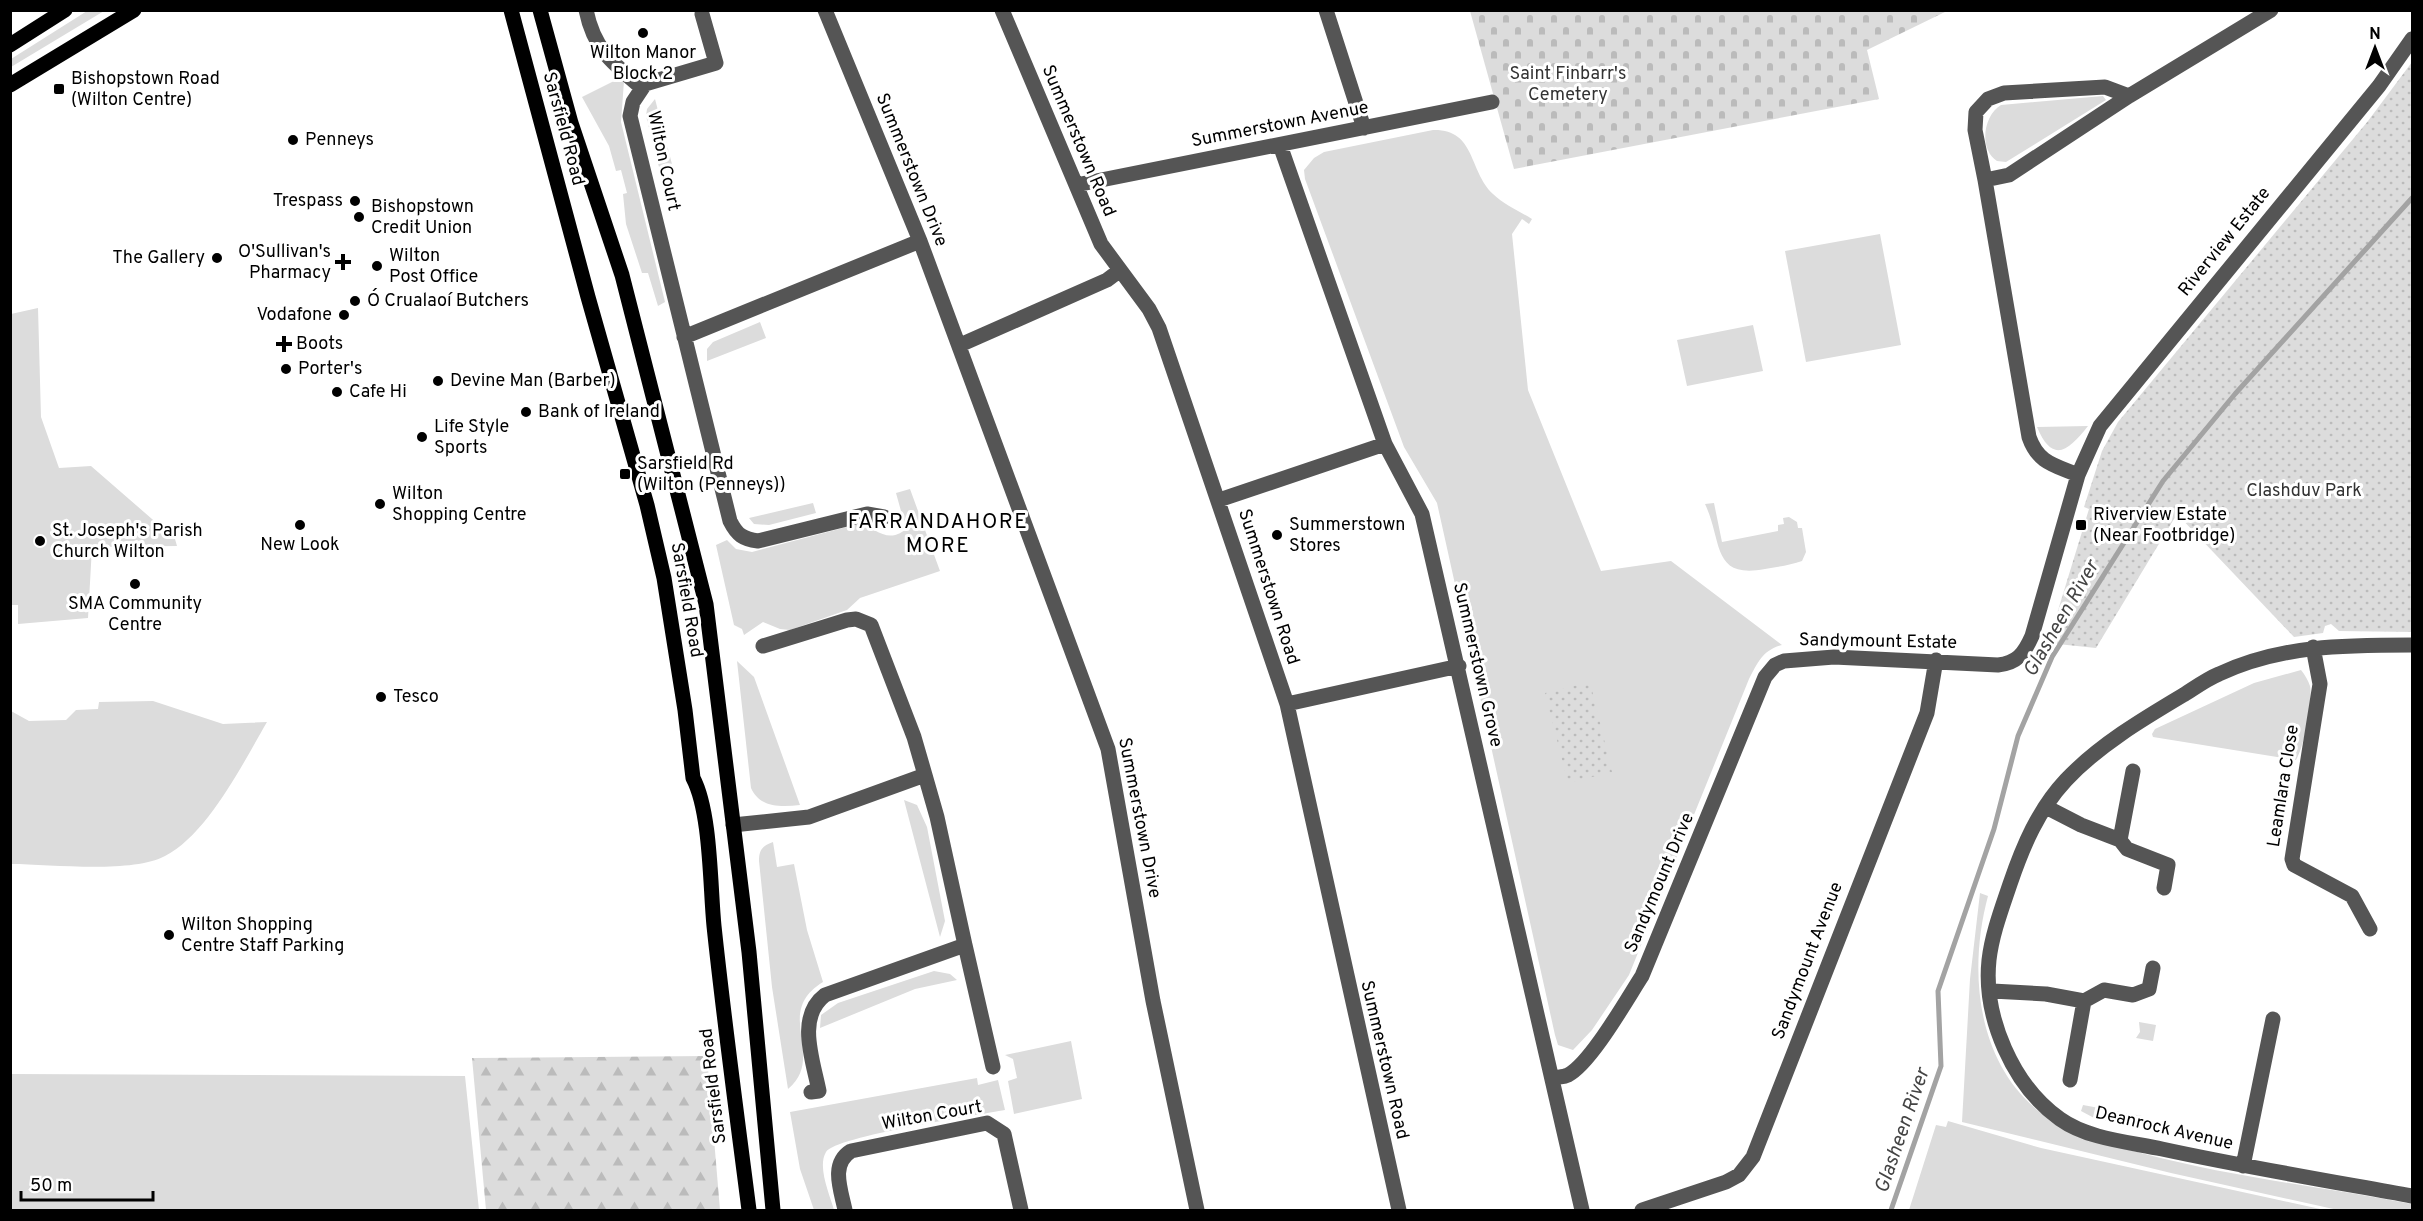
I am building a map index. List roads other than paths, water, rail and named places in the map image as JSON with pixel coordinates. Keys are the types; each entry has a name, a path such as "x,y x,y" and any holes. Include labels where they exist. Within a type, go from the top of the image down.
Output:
{"main road":[{"path":"10,45 65,10"},
{"path":"10,86 134,10"},
{"name":"Sarsfield Road","path":"511,10 586,292 647,505 664,578 686,710 693,778 698,788 705,827 714,926 749,1210"},
{"name":"Sarsfield Road","path":"540,10 571,123 622,275 692,544 712,644 750,963 773,1210"}],"street":[{"path":"586,10 595,40 601,51 641,87"},
{"name":"Summerstown Drive","path":"825,10 960,345 1108,749 1149,977 1197,1210"},
{"name":"Summerstown Road","path":"1002,10 1101,244 1149,309 1159,328 1287,704 1399,1210"},
{"path":"1326,10 1364,128"},
{"path":"1985,180 2009,175 2129,96 2271,10"},
{"name":"Wilton Court","path":"702,14 716,63 650,82 641,87 630,116 730,521 736,533 745,539 758,541 867,514 884,517"},
{"name":"Riverview Estate","path":"1998,665 2012,663 2020,658 2032,636 2078,475 2100,426 2379,86 2412,39"},
{"path":"2078,475 2044,461 2038,456 2029,437 1975,130 1976,112 1988,99 2004,93 2105,87 2129,96"},
{"name":"Summerstown Avenue","path":"1076,185 1492,102"},
{"name":"Summerstown Grove","path":"1280,145 1385,444 1422,514 1459,666 1518,937 1554,1078 1582,1210"},
{"path":"684,337 920,241"},
{"path":"960,345 1107,280 1119,271"},
{"path":"1219,500 1385,444"},
{"path":"763,646 847,620 864,621 871,625 914,737 938,818 993,1066"},
{"name":"Deanrock Avenue","path":"2412,645 2313,647 2265,656 2214,675 2163,706 2095,755 2066,780 2025,840 1995,930 1989,962 1994,1018 2016,1071 2033,1096 2062,1121 2104,1137 2243,1166 2412,1196"},
{"name":"Leamlara Close","path":"2313,647 2320,684 2292,859 2294,865 2352,896 2370,928"},
{"name":"Sandymount Estate","path":"1765,677 1775,665 1792,660 1834,657 1936,660 1998,665"},
{"name":"Sandymount Avenue","path":"1642,1210 1726,1182 1739,1175 1753,1157 1927,714 1936,660"},
{"path":"1287,704 1459,666"},
{"name":"Sandymount Drive","path":"1554,1078 1568,1075 1579,1065 1613,1021 1642,976 1765,677"},
{"path":"2120,840 2133,771"},
{"path":"733,825 808,818 925,775"},
{"path":"2046,807 2081,825 2120,840 2127,849 2168,865 2164,888"},
{"path":"811,1092 819,1090 808,1031 810,1012 815,1002 825,995 965,945"},
{"path":"1992,991 2046,994 2084,1001 2104,990 2133,995 2149,990 2153,968"},
{"path":"2070,1080 2084,1001"},
{"path":"2243,1166 2273,1019"},
{"name":"Wilton Court","path":"845,1210 838,1168 845,1154 987,1123 1004,1134 1021,1210"}],"waterway":[{"name":"Glasheen River","path":"1891,1210 1941,1066 1938,991 1994,829 2018,736 2052,657 2163,481 2235,394 2412,198"}],"place":[{"name":"Wilton Manor Block 2","path":"643,33"},
{"name":"Bishopstown Road (Wilton Centre)","path":"59,89"},
{"name":"Penneys","path":"293,140"},
{"name":"Trespass","path":"355,201"},
{"name":"Bishopstown Credit Union","path":"359,217"},
{"name":"The Gallery","path":"217,258"},
{"name":"O'Sullivan's Pharmacy","path":"343,262"},
{"name":"Wilton Post Office","path":"377,266"},
{"name":"Ó Crualaoí Butchers","path":"355,301"},
{"name":"Vodafone","path":"344,315"},
{"name":"Boots","path":"284,344"},
{"name":"Porter's","path":"286,369"},
{"name":"Devine Man (Barber)","path":"438,381"},
{"name":"Cafe Hi","path":"337,392"},
{"name":"Bank of Ireland","path":"526,412"},
{"name":"Life Style Sports","path":"422,437"},
{"name":"Sarsfield Rd (Wilton (Penneys))","path":"625,474"},
{"name":"Wilton Shopping Centre","path":"380,504"},
{"name":"New Look","path":"300,525"},
{"name":"Riverview Estate (Near Footbridge)","path":"2081,525"},
{"name":"Summerstown Stores","path":"1277,535"},
{"name":"St. Joseph's Parish Church Wilton","path":"40,541"},
{"name":"SMA Community Centre","path":"135,584"},
{"name":"Tesco","path":"381,697"},
{"name":"Wilton Shopping Centre Staff Parking","path":"169,935"}],"district":[{"name":"FARRANDAHORE MORE","path":"938,534"}],"park label":[{"name":"Saint Finbarr's Cemetery","path":"1568,84"},
{"name":"Clashduv Park","path":"2304,491"}]}
